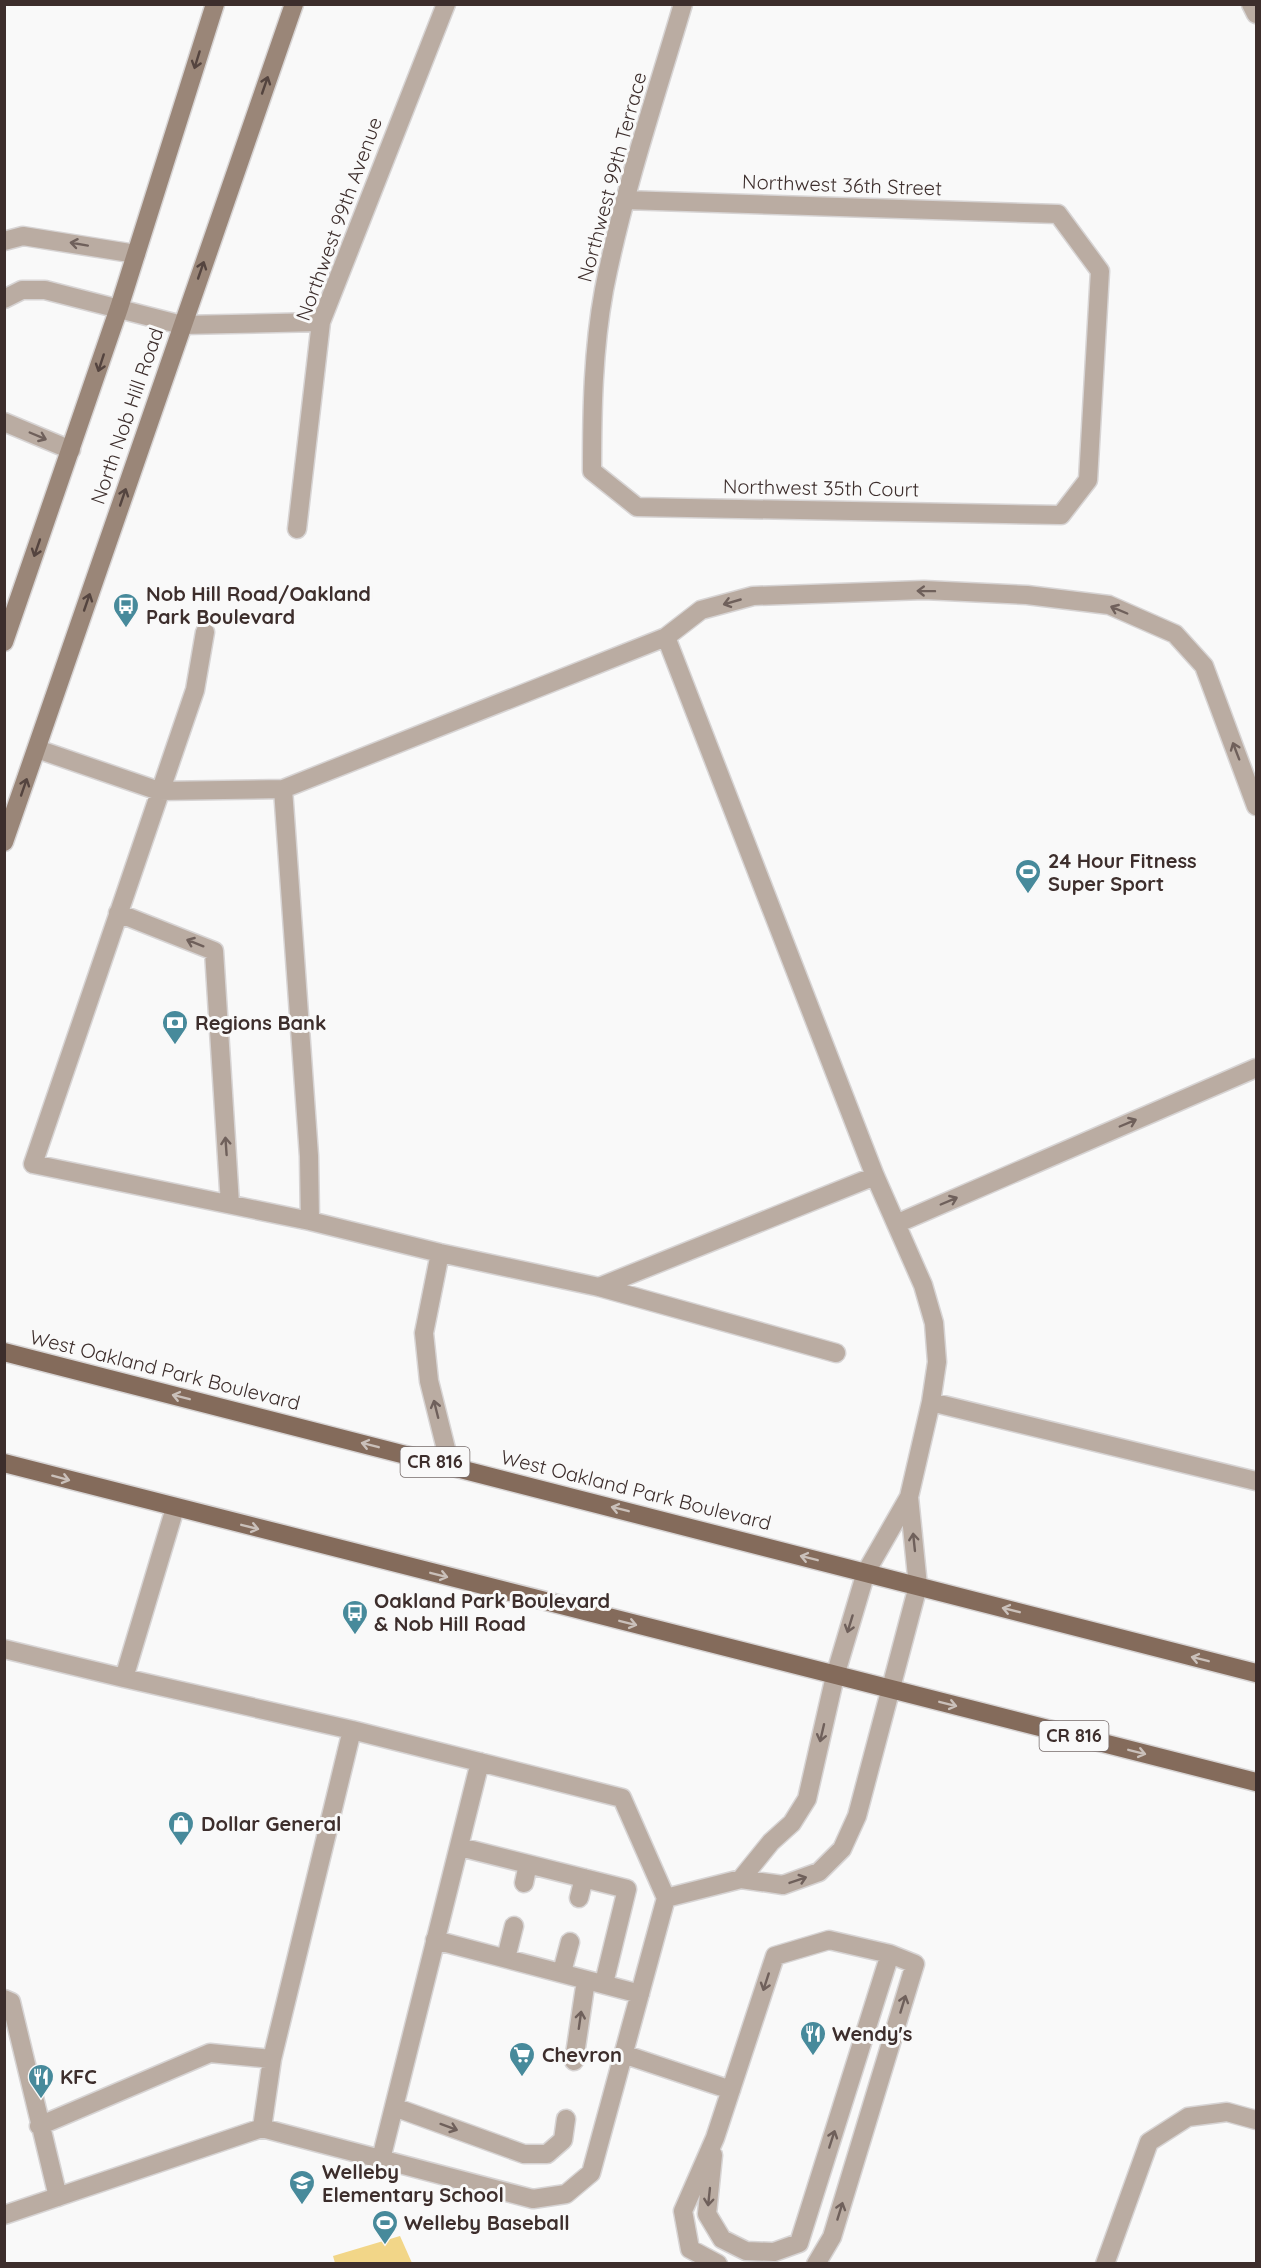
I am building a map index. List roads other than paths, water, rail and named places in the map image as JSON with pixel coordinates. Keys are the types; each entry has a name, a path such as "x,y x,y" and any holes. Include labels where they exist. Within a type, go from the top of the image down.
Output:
{"main road":[{"name":"North Nob Hill Road","path":"4,642 119,308 215,4"},
{"name":"North Nob Hill Road","path":"4,842 294,4"},
{"name":"West Oakland Park Boulevard","path":"4,1352 1257,1673"},
{"name":"CR 816","path":"4,1463 1257,1782"}],"street":[{"name":"Northwest 99th Avenue","path":"297,529 321,322 446,4"},
{"name":"Northwest 99th Terrace","path":"592,471 592,386 604,291 625,200 683,4"},
{"path":"1251,4 1257,14"},
{"name":"Northwest 36th Street","path":"625,200 1058,214 1100,271 1088,480 1061,515"},
{"path":"4,241 23,236 136,254"},
{"path":"4,299 22,290 45,290 182,325 321,322"},
{"path":"4,422 72,450"},
{"name":"Northwest 35th Court","path":"592,471 637,507 1061,515"},
{"path":"37,749 159,791 283,789 666,637 701,610 753,596 924,590 1027,595 1109,606 1175,634 1204,666 1257,806"},
{"path":"205,632 195,690 33,1164 310,1221 440,1253 599,1287 836,1353"},
{"path":"666,637 874,1176 923,1285 934,1323 936,1362 931,1402 909,1497 866,1572 835,1676 807,1799 792,1823 771,1842 741,1879"},
{"path":"283,789 309,1156 310,1221"},
{"path":"118,913 214,951 230,1204"},
{"path":"896,1224 1257,1068"},
{"path":"599,1287 874,1176"},
{"path":"440,1253 424,1333 429,1381 450,1466"},
{"path":"931,1402 1257,1481"},
{"path":"666,1898 741,1879 783,1885 819,1872 842,1849 857,1816 918,1586 909,1497"},
{"path":"124,1677 176,1508"},
{"path":"4,1649 352,1730 622,1798 666,1898 591,2173 566,2194 533,2199 262,2128 4,2216"},
{"path":"262,2128 272,2059 352,1730"},
{"path":"381,2159 480,1762"},
{"path":"460,1847 627,1889 595,1982 574,2061"},
{"path":"524,1883 528,1864"},
{"path":"579,1898 584,1878"},
{"path":"506,1958 514,1926"},
{"path":"435,1940 639,1994"},
{"path":"718,2264 690,2249 683,2211 715,2138 775,1956 829,1940 890,1954 915,1964 832,2237 816,2264"},
{"path":"561,1972 570,1942"},
{"path":"715,2138 707,2214 722,2239 746,2251 774,2252 799,2243 890,1954"},
{"path":"4,1999 11,2002 39,2126 58,2197"},
{"path":"4,2044 23,2058"},
{"path":"39,2126 210,2053 272,2059"},
{"path":"623,2054 731,2090"},
{"path":"394,2107 524,2154 547,2154 563,2140 566,2120"},
{"path":"1105,2264 1149,2142 1188,2117 1227,2112 1257,2120"}],"place":[{"name":"Nob Hill Road/Oakland Park Boulevard","path":"126,629"},
{"name":"24 Hour Fitness Super Sport","path":"1028,895"},
{"name":"Regions Bank","path":"175,1046"},
{"name":"Oakland Park Boulevard & Nob Hill Road","path":"355,1636"},
{"name":"Dollar General","path":"181,1847"},
{"name":"Wendy's","path":"813,2057"},
{"name":"Chevron","path":"522,2078"},
{"name":"KFC","path":"41,2100"},
{"name":"Welleby Elementary School","path":"302,2206"},
{"name":"Welleby Baseball","path":"385,2246"}]}
